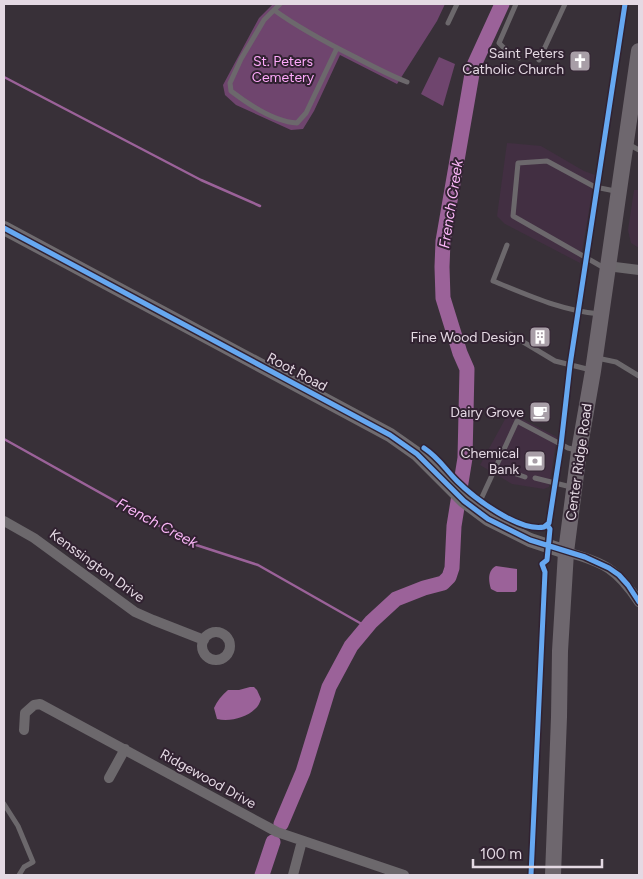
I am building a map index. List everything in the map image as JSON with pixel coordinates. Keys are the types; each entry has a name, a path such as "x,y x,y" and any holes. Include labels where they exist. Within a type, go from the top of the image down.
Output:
{"main road":[{"name":"Center Ridge Road","path":"553,875 560,717 560,651 566,552 579,451 618,191 632,146 639,51"}],"street":[{"name":"Root Road","path":"4,228 390,435 417,454 452,490 476,510 516,534 566,552"},
{"path":"607,268 639,270"},
{"name":"Kenssington Drive","path":"4,521 34,538 135,612 204,640"},
{"path":"566,552 585,557 609,568 628,585 639,602"},
{"name":"Ridgewood Drive","path":"24,730 25,714 34,705 40,704 277,832 404,875"},
{"path":"109,778 125,749"},
{"path":"293,875 302,841"}],"lane":[{"path":"280,4 264,20 241,59 230,83 231,91 244,101 286,122 297,123 306,113 337,48"},
{"path":"448,23 457,4"},
{"path":"516,4 499,43 510,54 519,58"},
{"path":"539,60 565,4"},
{"path":"274,10 290,22 337,48 408,82"},
{"path":"607,268 513,216 518,163 547,161 595,187 618,191"},
{"path":"507,245 493,281 560,308 600,314"},
{"path":"510,334 555,361 593,364 616,362 639,376"},
{"path":"476,510 517,421 568,448 579,451"},
{"path":"496,466 525,477"},
{"path":"535,478 574,488"},
{"path":"4,804 15,819 33,862 24,867 19,875"}],"shaded area":[{"path":"507,143 541,146 584,171 595,175 580,263 505,224 497,216"},
{"path":"634,190 639,190 639,248 631,243 628,230"},
{"path":"509,412 557,437 549,487 544,489 512,484 480,465"},
{"path":"496,566 517,569 517,590 515,592 497,592 491,589 489,576 491,570"},
{"path":"254,687 257,690 261,699 256,708 247,715 237,718 217,719 214,708 228,690"}],"green space":[{"name":"St. Peters Cemetery","path":"273,4 445,4 437,21 397,84 340,55 314,111 303,129 291,130 236,105 225,95 223,85 259,18"},
{"path":"439,57 455,64 443,106 421,94"}],"waterway":[{"name":"French Creek","path":"281,824 303,772 329,687 351,646 371,622 396,599 443,583 449,577 452,568 454,526 465,458 467,369 460,353 443,298 443,241 472,74 475,63 502,4"},
{"path":"4,77 201,180 260,206"},
{"name":"French Creek","path":"4,439 190,543 258,565 367,627"},
{"name":"French Creek","path":"262,875 273,842"}],"cycle path":[{"path":"424,448 465,488 497,512 522,524 534,527 544,527 549,523 561,445 570,365 625,4"},
{"path":"4,228 390,435 417,454 464,501 488,519 530,540 585,557 609,568 628,585 639,602"},
{"path":"531,875 545,572 542,564 547,560 550,529 547,525"}],"place":[{"name":"Saint Peters Catholic Church","path":"580,61"},
{"name":"Fine Wood Design","path":"540,337"},
{"name":"Dairy Grove","path":"540,412"},
{"name":"Chemical Bank","path":"535,461"}]}
